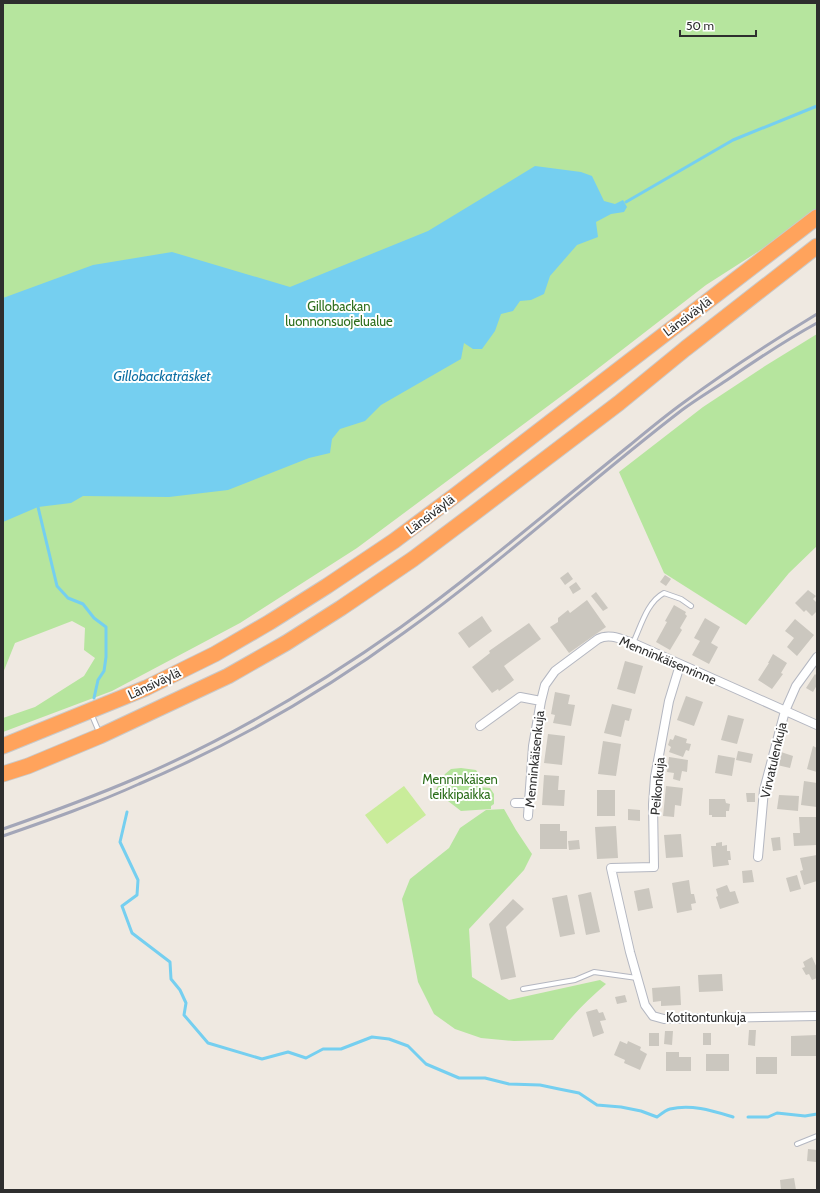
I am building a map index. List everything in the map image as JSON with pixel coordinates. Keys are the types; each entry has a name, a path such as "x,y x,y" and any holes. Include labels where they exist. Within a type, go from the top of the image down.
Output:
{"highway":[{"name":"Länsiväylä","path":"3,746 146,688 215,654 276,618 394,541 817,217"},
{"name":"Länsiväylä","path":"3,774 28,766 100,736 228,676 355,599 479,510 619,403 685,349 817,246"}],"street":[{"name":"Menninkäisenrinne","path":"541,701 549,678 555,671 598,639 606,636 619,638 632,643 817,725"},
{"name":"Virvatulenkuja","path":"758,858 764,790 785,711 796,686 817,657"},
{"name":"Peikonkuja","path":"611,868 654,867 655,777 669,701 680,665"},
{"path":"480,726 520,697 541,701"},
{"name":"Menninkäisenkuja","path":"528,816 533,746 541,701"},
{"path":"515,803 529,803"},
{"name":"Kotitontunkuja","path":"611,868 637,978 645,1005 653,1016 664,1019 817,1016"}],"lane":[{"path":"632,643 648,610 657,596 664,593 672,595 691,606"},
{"path":"90,711 100,736"},
{"path":"523,989 575,980 594,972 637,978"},
{"path":"797,1144 817,1136"}],"green space":[{"name":"Gillobackan luonnonsuojelualue","path":"3,3 817,3 817,219 770,244 706,285 587,377 357,548 240,623 112,691 3,732 3,718 35,707 84,676 95,658 84,650 85,628 72,621 15,643 3,673"},
{"path":"817,334 817,546 789,573 746,625 664,573 619,472 703,407"},
{"name":"Menninkäisen leikkipaikka","path":"461,768 476,770 478,773 478,783 480,787 490,788 494,794 494,804 491,806 491,809 461,811 435,791 445,774 451,769"},
{"path":"404,786 426,815 387,844 365,815"},
{"path":"504,809 532,854 524,870 469,929 472,977 509,1000 600,980 606,984 578,1010 553,1040 514,1041 481,1038 455,1029 434,1014 418,982 402,899 410,879 449,848 460,828 486,810"}],"water":[{"name":"Gillobackaträsket","path":"535,166 581,172 592,176 604,201 615,204 623,200 627,207 624,212 611,214 596,222 598,237 577,245 550,276 544,294 531,300 520,301 513,311 501,314 495,331 482,349 473,349 464,343 461,359 381,405 365,421 340,429 332,439 330,453 309,458 228,490 169,497 83,496 71,503 38,507 3,522 3,298 93,265 172,252 290,287 428,231"}],"building":[{"path":"568,572 573,579 565,585 560,578"},
{"path":"665,575 671,579 666,586 660,582"},
{"path":"576,582 581,589 573,594 569,587"},
{"path":"808,590 816,596 813,599 817,603 817,611 812,616 806,610 804,612 795,603"},
{"path":"596,592 608,608 603,611 591,596"},
{"path":"587,600 606,627 569,653 550,627 558,622 558,618 568,610 570,613"},
{"path":"674,605 686,612 685,614 687,616 680,628 682,630 670,650 656,642"},
{"path":"482,616 492,631 469,648 458,633"},
{"path":"705,618 720,627 711,643 718,647 709,664 692,655 700,641 694,638"},
{"path":"795,619 814,635 797,656 787,647 794,638 785,631"},
{"path":"529,623 541,639 504,666 514,680 499,691 498,689 492,693 472,667 490,653 489,651"},
{"path":"773,654 787,663 781,673 783,674 772,689 758,680"},
{"path":"625,661 643,666 635,694 617,689"},
{"path":"815,674 817,676 817,685 813,692 806,688"},
{"path":"555,692 570,695 568,704 575,705 571,726 553,723 555,715 551,714"},
{"path":"686,696 703,702 694,726 677,720"},
{"path":"612,704 632,709 629,721 625,720 621,737 604,733"},
{"path":"728,715 744,719 737,744 721,740"},
{"path":"548,734 565,736 562,765 544,763"},
{"path":"675,735 687,739 686,743 691,744 689,751 686,750 683,757 669,752 671,747 668,745 670,739 673,740"},
{"path":"603,741 621,744 616,776 598,774"},
{"path":"813,746 817,748 817,772 807,769"},
{"path":"738,751 753,754 751,763 736,760"},
{"path":"781,752 793,756 790,768 777,765"},
{"path":"718,755 735,758 732,776 715,773"},
{"path":"669,757 688,760 687,772 682,771 680,781 673,779 674,773 667,772"},
{"path":"544,775 559,776 558,790 565,790 564,806 542,805"},
{"path":"804,781 817,783 817,807 801,805"},
{"path":"666,786 683,788 681,806 675,805 674,817 663,816"},
{"path":"597,790 615,790 615,816 597,816"},
{"path":"746,793 755,793 755,802 747,802"},
{"path":"779,795 799,796 798,811 777,809"},
{"path":"709,799 725,799 726,803 730,804 729,811 726,811 726,817 712,817 712,815 709,815"},
{"path":"628,809 640,810 640,821 628,820"},
{"path":"799,817 817,817 817,845 794,846 793,833 800,833"},
{"path":"540,824 560,824 560,831 567,831 567,849 540,849"},
{"path":"616,826 618,858 597,859 595,827"},
{"path":"681,834 683,857 666,858 664,835"},
{"path":"780,837 781,850 773,851 771,838"},
{"path":"579,840 580,849 569,850 568,841"},
{"path":"722,842 722,846 727,845 727,851 730,851 731,860 728,860 729,865 713,867 711,846 716,846 716,843"},
{"path":"817,855 817,881 804,885 800,871 803,870 800,858"},
{"path":"752,870 754,882 743,883 742,871"},
{"path":"797,875 801,889 790,892 786,878"},
{"path":"689,880 691,894 694,894 696,903 691,904 692,910 677,913 672,883"},
{"path":"727,885 730,892 735,891 739,903 720,909 716,897 718,896 716,889"},
{"path":"649,888 653,908 638,911 634,891"},
{"path":"591,892 600,932 586,935 578,895"},
{"path":"567,895 575,934 560,937 552,898"},
{"path":"513,899 524,909 506,927 516,977 501,980 489,924"},
{"path":"812,957 817,968 817,978 812,980 809,974 806,975 802,968 805,967 803,962"},
{"path":"722,974 723,991 699,992 698,975"},
{"path":"680,986 681,1005 661,1006 661,1001 653,1002 652,988"},
{"path":"625,995 627,1002 617,1004 615,997"},
{"path":"597,1009 599,1013 603,1012 606,1020 600,1021 604,1033 593,1037 586,1012"},
{"path":"749,1030 756,1030 755,1046 748,1045"},
{"path":"665,1031 673,1031 672,1045 664,1044"},
{"path":"649,1033 659,1033 659,1046 649,1046"},
{"path":"703,1033 711,1033 711,1045 703,1045"},
{"path":"817,1035 817,1056 791,1056 791,1036"},
{"path":"620,1041 627,1044 628,1041 641,1047 640,1050 647,1054 640,1070 624,1063 625,1060 614,1055"},
{"path":"666,1052 679,1052 679,1057 691,1057 691,1071 666,1071"},
{"path":"706,1054 729,1054 729,1071 706,1071"},
{"path":"756,1057 777,1057 777,1074 756,1074"},
{"path":"808,1149 817,1150 816,1162 807,1161"},
{"path":"794,1178 796,1190 781,1190 780,1180"}],"waterway":[{"path":"626,202 733,140 817,106"},
{"path":"38,507 57,586 68,598 83,604 94,618 106,627 106,657 104,671 98,680 94,698"},
{"path":"127,812 120,842 138,880 137,895 122,906 132,933 170,962 171,979 180,990 186,1003 184,1015 208,1043 262,1059 288,1052 306,1058 323,1049 341,1049 372,1037 389,1039 408,1046 426,1064 459,1078 485,1078 509,1084 540,1085 579,1093 597,1105 621,1107 641,1111 657,1117 668,1110 686,1107 702,1109 733,1117"},
{"path":"748,1117 768,1117 777,1113 805,1116 817,1114"}],"railway":[{"path":"3,829 89,798 208,745 274,709 339,669 401,627 459,583 517,538 676,408 749,357 817,314"},
{"path":"3,836 89,805 174,768 209,752 310,696 374,654 441,606 682,410 771,350 817,323"}]}
